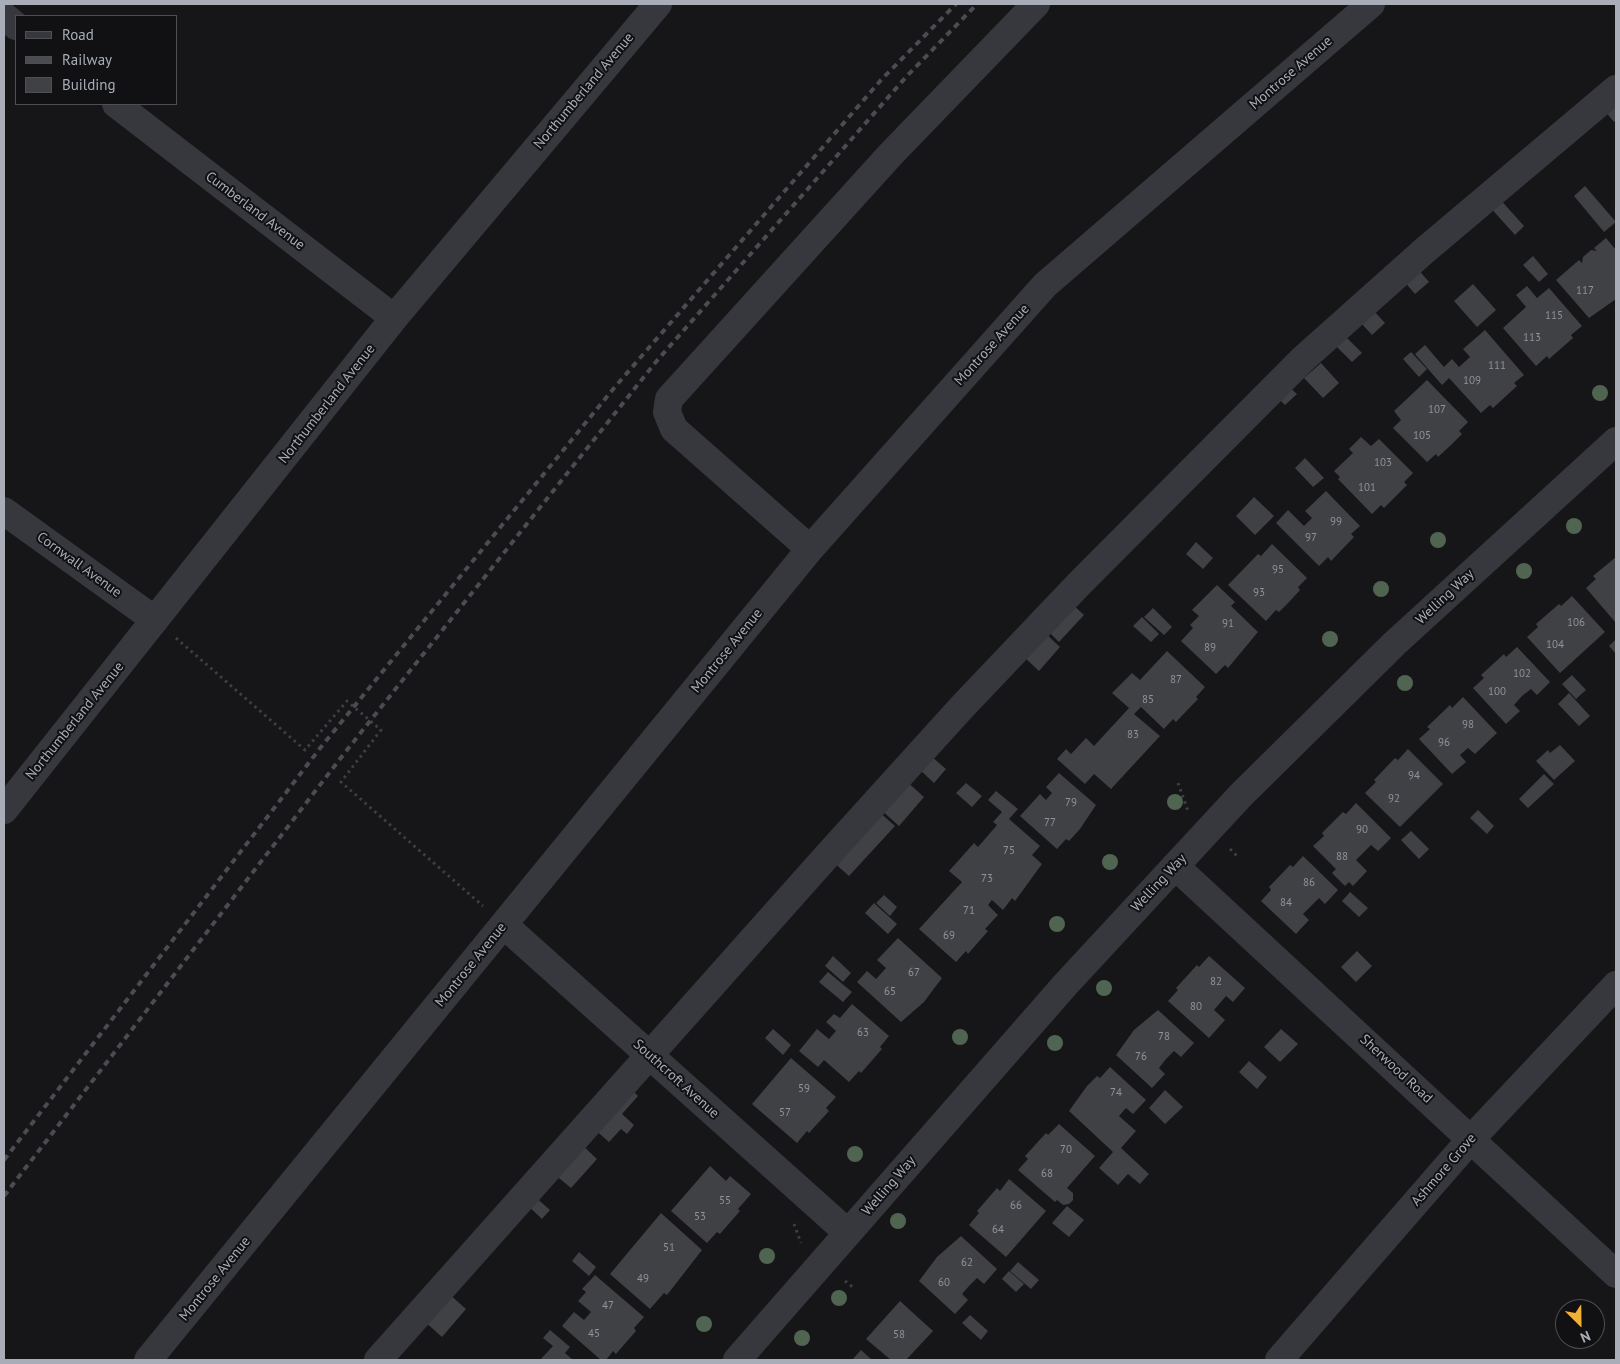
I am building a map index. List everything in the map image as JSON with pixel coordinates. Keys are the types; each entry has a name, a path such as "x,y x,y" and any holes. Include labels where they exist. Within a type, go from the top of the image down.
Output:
{"street":[{"path":"810,549 674,429 668,412 669,398 890,154 1036,4"},
{"name":"Montrose Avenue","path":"148,1360 810,549 1045,285 1371,4"},
{"name":"Northumberland Avenue","path":"4,810 394,318 647,7"},
{"path":"4,16 15,25"},
{"path":"378,1360 962,706 1183,479 1303,360 1395,277 1616,89"},
{"name":"Cumberland Avenue","path":"117,105 394,318"},
{"name":"Welling Way","path":"737,1360 1060,990 1247,789 1394,644 1616,441"},
{"name":"Cornwall Avenue","path":"4,511 155,620"},
{"name":"Sherwood Road","path":"1175,866 1616,1274"},
{"name":"Southcroft Avenue","path":"504,925 848,1233"},
{"name":"Ashmore Grove","path":"1279,1360 1471,1139 1616,985"}],"path":[{"path":"155,620 305,750 347,702 381,730 342,782 504,925"},
{"path":"1178,784 1187,810 1191,814"},
{"path":"791,1214 799,1241 804,1245"},
{"path":"843,1279 854,1288"}],"building":[{"path":"1616,102 1616,120 1614,122 1605,111"},
{"path":"1585,186 1616,222 1604,232 1574,196"},
{"path":"1498,197 1524,226 1515,235 1488,205"},
{"path":"1606,238 1616,250 1616,299 1589,318 1556,280 1579,260 1582,263 1583,257 1591,250 1597,251 1594,248"},
{"path":"1533,256 1548,274 1539,282 1523,265"},
{"path":"1417,268 1429,282 1415,294 1403,280"},
{"path":"1473,284 1496,310 1477,327 1454,301"},
{"path":"1527,286 1537,298 1549,288 1582,326 1571,335 1573,338 1549,359 1547,356 1536,366 1503,328 1526,307 1516,295"},
{"path":"1373,310 1385,323 1372,335 1360,322"},
{"path":"1485,330 1524,375 1514,383 1517,386 1493,408 1490,405 1481,413 1449,378 1442,385 1415,354 1425,345 1444,367 1452,359 1459,367 1470,357 1463,349"},
{"path":"1346,337 1362,353 1352,362 1337,347"},
{"path":"1411,352 1427,369 1419,377 1403,359"},
{"path":"1321,363 1339,383 1323,398 1304,378"},
{"path":"1427,380 1468,422 1459,431 1462,434 1451,445 1438,457 1436,454 1427,462 1393,428 1401,420 1394,411"},
{"path":"1289,387 1297,394 1285,405 1278,398"},
{"path":"1361,437 1371,446 1379,439 1413,473 1404,482 1407,485 1384,508 1381,505 1372,514 1338,479 1340,477 1334,471 1353,453 1349,449"},
{"path":"1305,458 1324,478 1313,487 1295,468"},
{"path":"1326,491 1360,526 1351,534 1354,537 1331,561 1328,557 1319,566 1276,523 1288,510 1304,526 1312,518 1305,511"},
{"path":"1254,497 1274,516 1255,535 1236,516"},
{"path":"1196,542 1213,558 1203,569 1186,554"},
{"path":"1272,544 1307,578 1298,587 1300,590 1290,601 1279,612 1276,610 1266,621 1228,585 1258,554 1261,556"},
{"path":"1616,557 1616,623 1586,588 1596,579 1593,576"},
{"path":"1217,585 1235,602 1231,606 1258,632 1228,668 1225,665 1216,674 1181,641 1193,628 1190,625 1199,616 1192,610"},
{"path":"1572,596 1605,632 1560,673 1527,637 1538,627 1536,624 1559,604 1561,606"},
{"path":"1071,603 1084,615 1059,642 1046,629"},
{"path":"1153,608 1172,627 1164,635 1144,617"},
{"path":"1142,617 1159,634 1151,642 1133,626"},
{"path":"1045,633 1060,647 1039,671 1023,656"},
{"path":"1616,639 1616,654 1609,646"},
{"path":"1517,647 1550,682 1537,695 1531,689 1522,696 1514,705 1520,711 1506,724 1473,688 1484,678 1481,675 1504,654 1506,657"},
{"path":"1167,651 1205,687 1196,697 1198,699 1176,722 1173,719 1164,729 1141,707 1134,714 1160,736 1111,789 1094,774 1085,784 1057,759 1066,749 1071,754 1086,738 1094,746 1129,708 1112,693 1132,673 1140,680"},
{"path":"1572,675 1586,690 1576,699 1562,684"},
{"path":"1569,693 1590,716 1579,726 1558,704"},
{"path":"1463,697 1497,733 1475,754 1468,748 1460,755 1466,762 1452,774 1419,739 1430,729 1427,727 1450,705 1452,708"},
{"path":"1560,745 1575,761 1554,780 1536,761 1548,750 1550,753"},
{"path":"1408,749 1443,784 1400,827 1365,793 1376,782 1374,780 1395,758 1398,760"},
{"path":"932,757 946,769 934,783 920,770"},
{"path":"1059,773 1096,805 1080,829 1069,841 1066,839 1057,849 1020,816 1040,794 1046,800 1052,793 1046,787"},
{"path":"1544,774 1554,784 1528,808 1519,799"},
{"path":"905,780 924,797 899,826 879,808"},
{"path":"966,783 982,796 972,807 956,793"},
{"path":"996,791 1018,809 1009,819 1040,846 1032,855 1042,864 1015,901 1012,898 1003,910 992,900 988,905 998,915 985,929 988,931 968,954 966,951 956,962 919,929 962,882 949,871 974,843 978,847 997,825 993,822 1002,812 988,800"},
{"path":"1356,803 1391,838 1378,851 1371,845 1356,860 1367,871 1353,886 1349,882 1345,886 1332,873 1336,869 1313,846 1324,836 1322,833 1343,812 1346,814"},
{"path":"1478,810 1494,826 1487,834 1470,818"},
{"path":"878,811 895,826 849,876 832,861"},
{"path":"1411,831 1429,849 1419,859 1401,840"},
{"path":"1303,856 1338,890 1325,904 1319,898 1303,914 1309,920 1296,934 1261,901 1271,890 1269,887 1290,865 1293,867"},
{"path":"1350,892 1368,908 1359,917 1342,901"},
{"path":"884,895 897,907 890,916 876,903"},
{"path":"874,903 897,924 888,934 865,913"},
{"path":"898,938 942,978 924,1002 901,1022 857,982 867,971 876,979 886,968 877,960"},
{"path":"1357,951 1372,966 1356,982 1341,967"},
{"path":"833,956 851,973 843,982 825,966"},
{"path":"1209,956 1245,988 1233,1002 1226,996 1214,1010 1225,1020 1209,1038 1168,1001 1178,990 1176,988 1197,965 1199,967"},
{"path":"828,972 852,992 843,1002 819,982"},
{"path":"852,1004 889,1036 880,1047 882,1049 861,1073 859,1071 849,1082 824,1060 818,1067 799,1051 817,1029 829,1039 836,1031 826,1022 834,1014 840,1018"},
{"path":"1158,1010 1194,1043 1181,1057 1174,1051 1166,1059 1159,1068 1165,1074 1152,1088 1116,1055 1134,1030"},
{"path":"773,1029 791,1045 783,1055 765,1038"},
{"path":"1281,1029 1298,1044 1280,1062 1264,1047"},
{"path":"791,1058 836,1097 826,1108 829,1111 797,1143 752,1104"},
{"path":"1249,1061 1267,1077 1257,1089 1239,1072"},
{"path":"1110,1067 1146,1100 1133,1114 1126,1108 1119,1116 1136,1131 1121,1148 1149,1174 1140,1184 1128,1174 1118,1185 1099,1168 1113,1152 1069,1111 1087,1086 1097,1076 1100,1078"},
{"path":"629,1087 638,1096 622,1114 634,1125 627,1134 621,1129 609,1142 593,1128"},
{"path":"1165,1090 1183,1107 1165,1124 1149,1108"},
{"path":"1059,1124 1095,1156 1067,1188 1073,1193 1073,1200 1069,1204 1063,1205 1057,1200 1055,1202 1018,1170 1028,1159 1025,1156 1046,1133 1048,1135"},
{"path":"581,1144 597,1159 571,1188 554,1174"},
{"path":"710,1166 726,1181 730,1176 751,1194 738,1209 740,1211 720,1234 717,1232 707,1243 671,1211"},
{"path":"1009,1179 1046,1211 1006,1257 969,1225 979,1213 977,1211 997,1188 1000,1191"},
{"path":"533,1195 550,1210 542,1219 526,1204"},
{"path":"1067,1206 1084,1220 1069,1237 1052,1223"},
{"path":"661,1213 702,1250 667,1295 664,1293 650,1309 610,1274"},
{"path":"961,1236 997,1269 984,1284 977,1278 969,1286 962,1294 968,1300 955,1314 919,1281 937,1257"},
{"path":"579,1252 596,1267 589,1276 572,1261"},
{"path":"1018,1262 1039,1280 1031,1289 1010,1271"},
{"path":"1009,1271 1024,1284 1016,1292 1002,1279"},
{"path":"595,1275 644,1317 634,1328 636,1331 616,1354 613,1351 606,1360 601,1360 562,1326 574,1312 584,1320 591,1312 578,1301 586,1292 582,1289"},
{"path":"448,1293 466,1309 442,1337 423,1320"},
{"path":"900,1301 933,1331 906,1360 891,1360 866,1339"},
{"path":"970,1315 988,1331 981,1340 962,1323"},
{"path":"550,1330 570,1347 565,1353 573,1360 540,1360 553,1346 543,1338"},
{"path":"861,1350 872,1360 852,1360"}],"railway":[{"path":"4,1160 321,747 614,388 881,80 956,4"},
{"path":"4,1196 343,755 655,363 906,77 977,4"}]}
